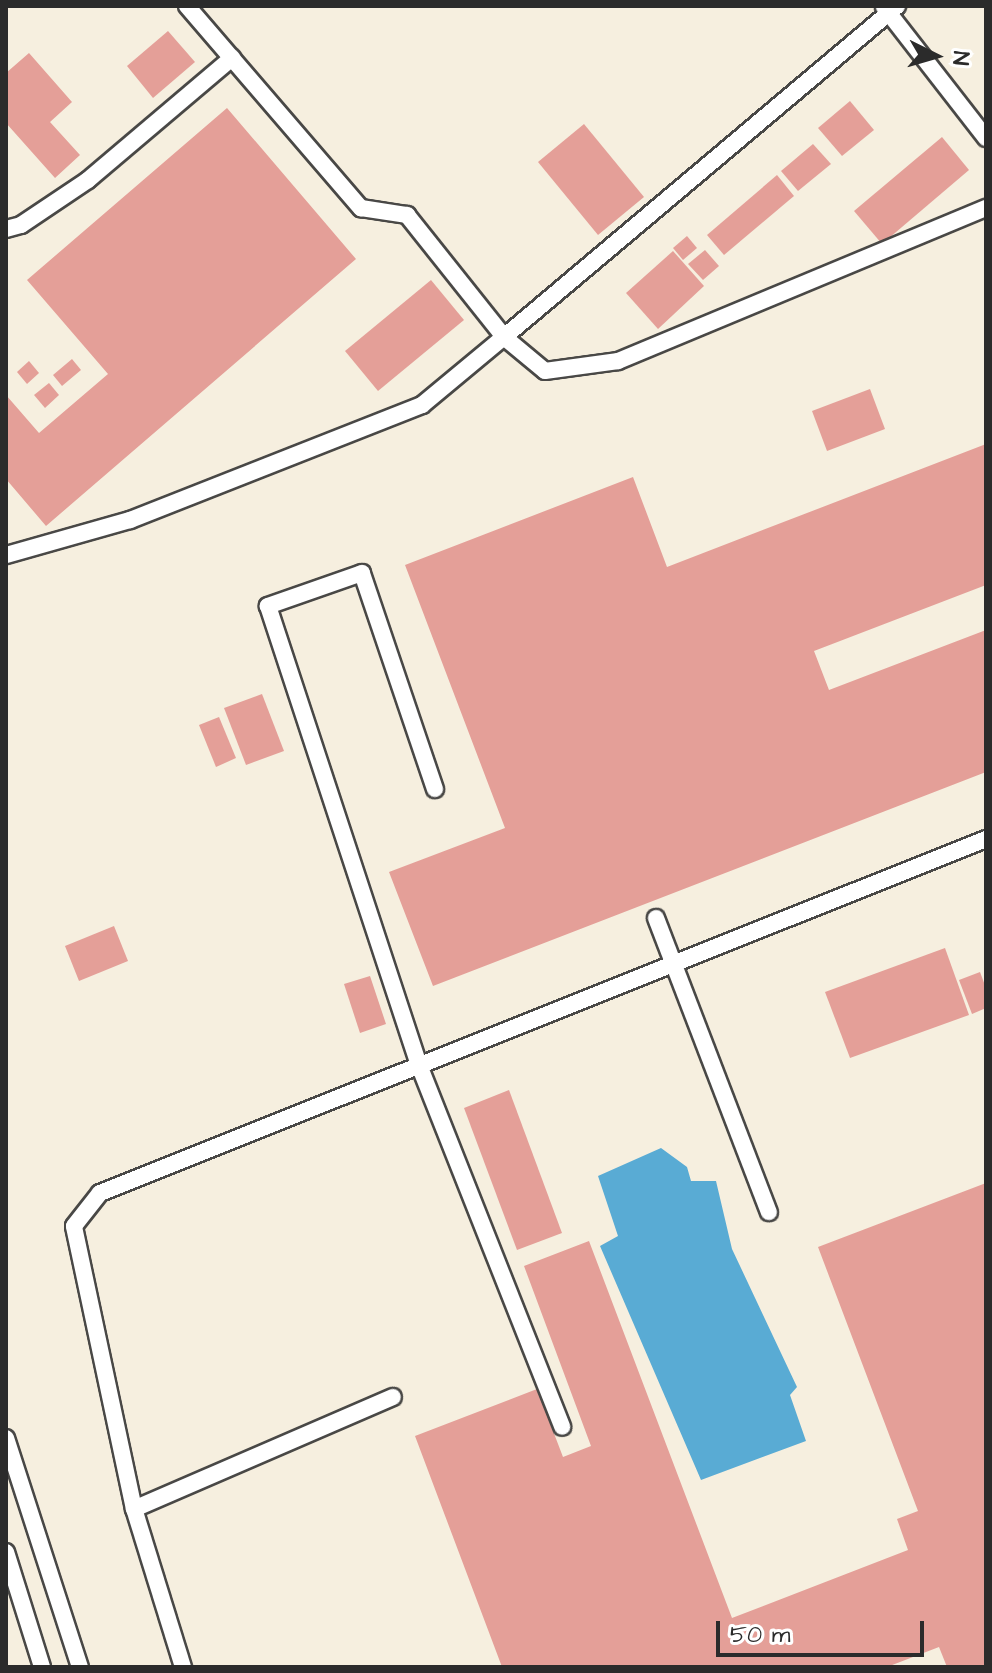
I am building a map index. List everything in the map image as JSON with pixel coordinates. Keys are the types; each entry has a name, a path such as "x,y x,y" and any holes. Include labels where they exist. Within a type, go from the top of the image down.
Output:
{"lane":[{"path":"187,6 361,208 407,215 504,337 545,371 618,361 986,208"},
{"path":"6,555 130,520 422,405 890,8 986,138"},
{"path":"6,229 21,225 88,180 232,58"},
{"path":"435,789 362,573 268,606 419,1065 562,1427"},
{"path":"183,1667 134,1509 74,1226 100,1193 986,839"},
{"path":"656,918 769,1212"},
{"path":"134,1509 393,1397"},
{"path":"6,1438 80,1667"},
{"path":"6,1552 42,1667"}],"water":[{"path":"661,1148 687,1167 691,1181 716,1181 732,1249 797,1387 790,1395 806,1441 701,1480 600,1246 618,1236 598,1176"}],"building":[{"path":"168,31 195,62 153,98 127,66"},
{"path":"29,53 72,102 50,122 80,155 55,178 6,123 6,73"},
{"path":"850,101 874,130 842,156 818,128"},
{"path":"227,108 356,259 46,526 6,479 6,395 39,433 108,374 27,280"},
{"path":"584,124 644,197 598,235 538,162"},
{"path":"942,137 969,170 882,244 854,211"},
{"path":"813,144 831,164 798,191 781,171"},
{"path":"777,175 794,196 724,255 707,235"},
{"path":"687,236 697,248 683,260 673,248"},
{"path":"705,250 719,266 703,280 688,264"},
{"path":"673,251 704,286 658,329 626,293"},
{"path":"431,280 464,320 378,391 345,351"},
{"path":"72,359 81,370 62,386 53,375"},
{"path":"29,361 39,373 27,384 17,372"},
{"path":"49,383 59,395 45,408 34,395"},
{"path":"870,389 885,429 827,451 812,411"},
{"path":"986,444 986,585 814,651 829,690 986,630 986,772 433,986 389,872 505,828 405,565 633,477 667,567"},
{"path":"262,694 284,751 246,765 224,708"},
{"path":"219,717 236,758 216,767 199,725"},
{"path":"114,926 128,961 79,981 65,946"},
{"path":"945,948 969,1015 850,1058 825,992"},
{"path":"980,972 986,988 986,1008 972,1014 959,980"},
{"path":"370,976 386,1024 360,1033 344,984"},
{"path":"509,1090 562,1233 517,1250 464,1108"},
{"path":"986,1183 986,1667 947,1667 939,1647 887,1667 502,1667 415,1436 537,1389 563,1457 591,1446 524,1266 589,1241 732,1618 908,1550 897,1519 918,1511 818,1247"}]}
